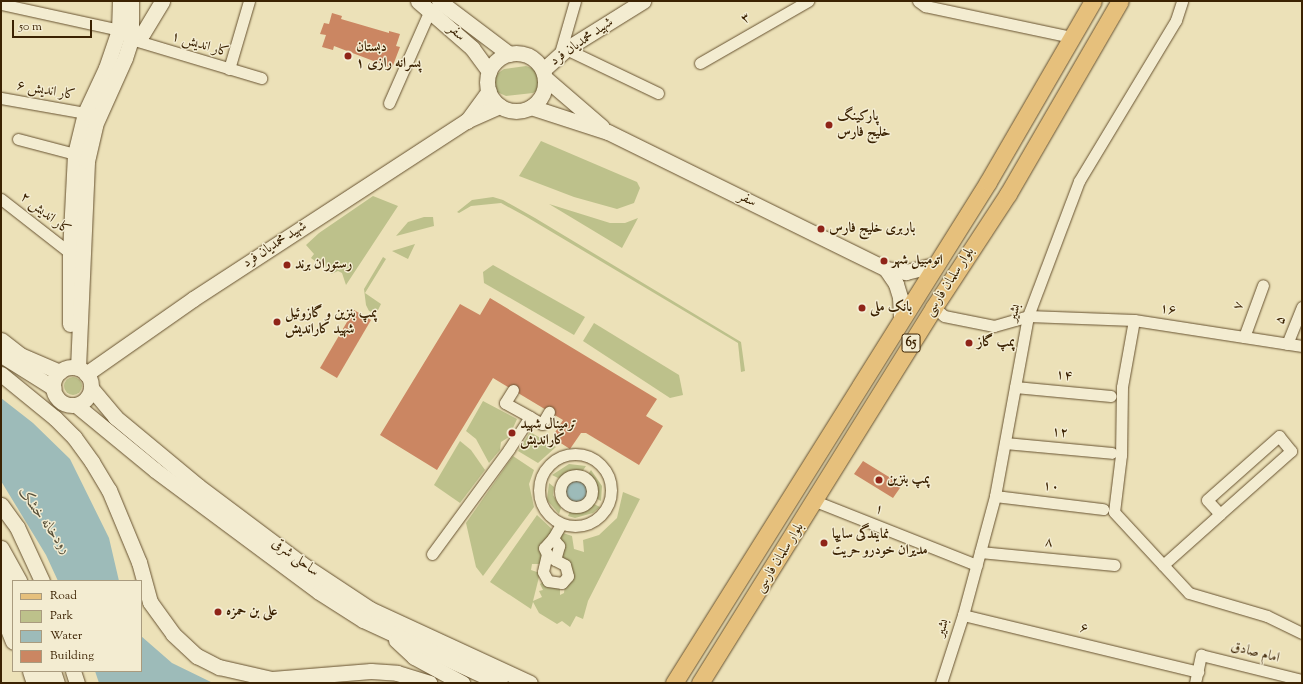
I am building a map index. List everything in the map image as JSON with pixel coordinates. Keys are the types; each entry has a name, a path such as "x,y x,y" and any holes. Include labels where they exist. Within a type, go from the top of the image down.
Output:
{"main road":[{"path":"77,374 87,161 96,125 125,58 125,35 120,1"},
{"path":"77,374 70,253 75,154 85,113 106,68 125,35 130,1"},
{"path":"125,35 143,32 162,1"},
{"name":"سفر","path":"418,1 434,5 509,54"},
{"name":"شهید محمدیان فرد","path":"544,74 563,51 643,1"},
{"name":"بلوار سلمان فارسی","path":"673,681 797,490 901,318 988,182 1070,37 1093,1"},
{"name":"بلوار سلمان فارسی","path":"700,683 815,501 934,307 1008,194 1120,1"},
{"name":"سفر","path":"434,5 472,48 489,71"},
{"path":"466,121 488,91 489,71 497,60 509,54 529,56 544,74 544,92 531,107 515,111 500,106 488,91"},
{"name":"سفر","path":"544,74 608,132"},
{"path":"466,121 500,106"},
{"name":"سفر","path":"531,107 608,132 886,269 906,272 935,265"},
{"name":"شهید محمدیان فرد","path":"76,405 86,399 77,374 466,121"},
{"path":"886,269 896,284 900,297 901,318"},
{"name":"ساحلی شرقی","path":"1,340 20,355 77,374 115,418 198,486 302,564 376,612 530,683"},
{"path":"1,355 54,388 77,374"},
{"path":"1,374 55,418 74,436 109,490 139,562 150,602 173,634 197,656 219,667 272,679 371,671 397,672 430,683"},
{"name":"ساحلی شرقی","path":"54,388 59,399 76,405 154,470 319,592 388,633 500,683"},
{"path":"1,505 17,527 42,580"},
{"path":"1,548 19,580"},
{"path":"1,568 12,590"},
{"path":"1,592 12,618"},
{"path":"1,612 12,640"},
{"path":"388,633 414,657 462,683"},
{"path":"24,672 28,683"},
{"path":"30,672 34,683"},
{"path":"41,672 45,683"},
{"path":"53,672 57,683"},
{"path":"73,672 77,683"}],"street":[{"path":"229,69 249,1"},
{"path":"575,1 563,51 658,94"},
{"name":"۳","path":"700,63 808,1"},
{"path":"918,1 925,6 1070,37"},
{"name":"بشیر","path":"941,683 963,615 995,496 1028,316 1079,181 1176,20 1182,1"},
{"name":"۱ کار اندیش","path":"1,4 125,35 261,78"},
{"path":"389,103 434,5"},
{"name":"۶ کار اندیش","path":"1,98 85,113"},
{"path":"18,139 75,154"},
{"name":"۲ کار اندیش","path":"1,199 70,253"},
{"name":"۷","path":"1244,337 1263,285"},
{"name":"۱۶","path":"934,307 944,316 994,326 1028,316 1134,320 1302,346"},
{"name":"۵","path":"1287,344 1302,307"},
{"path":"1134,320 1122,387 1121,455 1114,512 1189,593 1267,616 1302,633"},
{"name":"۱۴","path":"1015,386 1111,396"},
{"path":"513,390 505,403 542,424 549,412"},
{"path":"432,554 509,449 530,417"},
{"path":"1163,565 1291,451 1279,436 1207,500 1220,514"},
{"name":"۱۲","path":"1005,443 1112,453"},
{"path":"570,454 590,457 606,470 612,488 610,500 603,513 595,521 581,526 561,524 551,518 542,503 539,491 543,473 557,459 570,454"},
{"name":"۱۰","path":"995,496 1103,509"},
{"name":"۱","path":"815,501 977,565"},
{"path":"553,538 561,524"},
{"name":"۸","path":"980,552 1114,565"},
{"name":"۶","path":"963,615 1197,677"},
{"name":"امام صادق","path":"1197,677 1201,655 1302,680"}],"green space":[{"path":"526,66 534,69 537,73 539,89 533,93 506,96 497,92 495,81 497,74 504,69"},
{"path":"541,141 637,182 640,188 634,203 617,209 574,197 519,176"},
{"path":"373,196 398,206 346,285 342,273 338,271 331,274 329,267 322,266 311,258 314,254 306,245 319,233"},
{"path":"493,197 503,200 535,218 741,342 745,371 741,372 738,343 525,216 501,203 471,206 459,213 457,212 472,200"},
{"path":"549,204 610,223 625,223 638,218 622,248"},
{"path":"424,217 433,217 434,226 396,236 408,222"},
{"path":"415,244 408,259 392,251"},
{"path":"383,257 386,259 365,293 381,304 376,314 369,311 366,305 364,289"},
{"path":"493,265 585,317 574,335 484,283 483,272"},
{"path":"594,323 679,375 683,395 670,398 583,341"},
{"path":"73,377 79,380 82,386 79,392 73,395 67,392 64,386 67,380"},
{"path":"483,401 517,419 509,437 501,442 500,450 489,463 476,439 466,431"},
{"path":"530,432 556,447 538,463 518,451"},
{"path":"460,441 471,450 485,470 460,503 434,485"},
{"path":"513,456 534,470 529,484 534,507 483,576 476,567 466,523"},
{"path":"569,464 586,466 582,472 571,472 558,478 552,475"},
{"path":"591,470 602,486 601,501 595,498 595,488 587,476"},
{"path":"549,483 554,487 553,495 561,508 559,514 547,500"},
{"path":"623,492 640,499 588,601 583,619 576,616 570,627 562,621 557,624 539,613 533,602 531,609 490,582 537,515 553,530 541,564 532,564 531,570 540,573 533,601 542,597 539,591 543,590 540,584 544,581 560,587 560,595 564,593 565,584 558,559 557,539 560,532 572,536 574,549 584,552 583,540 599,535 617,518"},
{"path":"594,504 600,507 593,513 575,518 568,516 571,509 579,512"}],"water":[{"name":"رودخانه خشک","path":"1,398 33,423 70,459 109,538 119,580 58,580 46,555 1,481"},
{"path":"576,480 584,483 587,491 584,499 576,502 568,499 565,491 568,483"},
{"path":"142,637 172,663 213,683 99,683 95,672 142,672"}],"building":[{"path":"332,13 342,16 341,19 389,33 389,31 400,34 396,46 400,47 392,68 334,46 333,50 322,47 326,35 320,34 324,23 329,24"},
{"path":"490,298 657,399 646,416 663,426 639,465 586,433 581,433 570,449 556,440 554,434 563,420 493,378 437,470 380,435 460,304 480,315"},
{"path":"354,310 371,320 337,378 320,368"},
{"name":"پمپ بنزین","path":"863,461 902,485 893,498 854,474"}],"place":[{"name":"دبستان پسرانه رازی ۱","path":"348,56"},
{"name":"پارکینگ خلیج فارس","path":"829,125"},
{"name":"باربری خلیج فارس","path":"821,229"},
{"name":"اتومبیل شهر","path":"884,261"},
{"name":"رستوران برند","path":"287,265"},
{"name":"بانک ملی","path":"862,308"},
{"name":"پمپ بنزین و گازوئیل شهید کاراندیش","path":"277,322"},
{"name":"پمپ گاز","path":"969,343"},
{"name":"ترمینال شهید کاراندیش","path":"512,433"},
{"name":"پمپ بنزین","path":"879,480"},
{"name":"نمایندگی سایپا مدیران خودرو حریت","path":"824,543"},
{"name":"علی بن حمزه","path":"218,612"}]}
